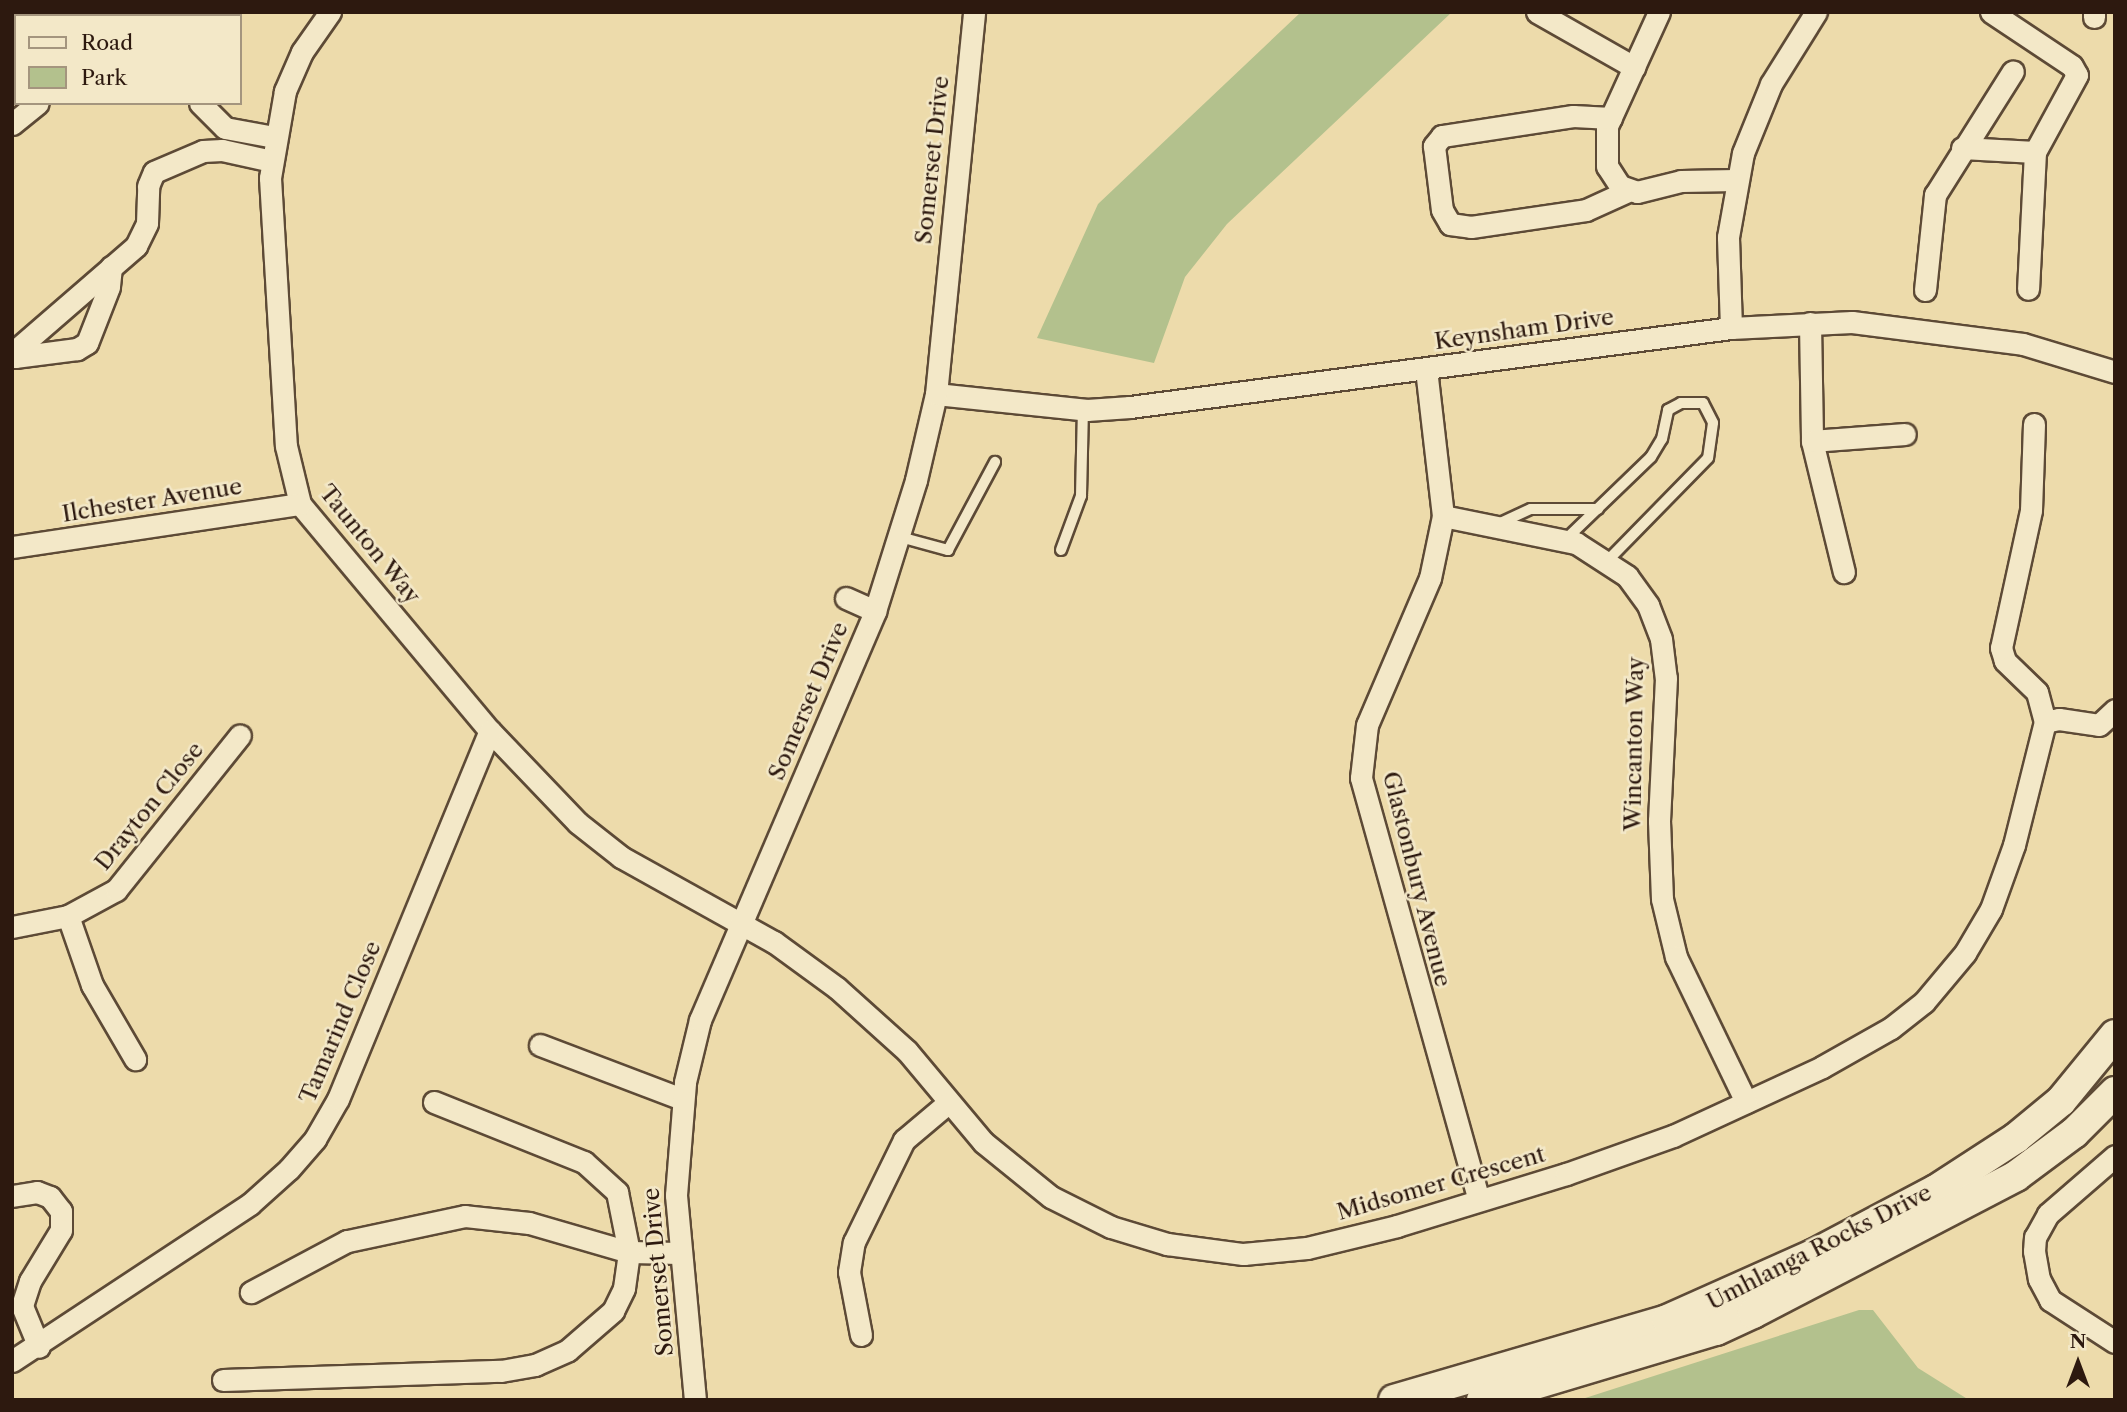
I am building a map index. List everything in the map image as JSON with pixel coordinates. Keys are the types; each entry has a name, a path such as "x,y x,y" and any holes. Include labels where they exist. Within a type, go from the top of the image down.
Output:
{"main road":[{"name":"Umhlanga Rocks Drive","path":"1394,1400 1667,1320 1813,1255 1936,1190 2016,1138 2061,1101 2115,1035"},
{"name":"Umhlanga Rocks Drive","path":"1482,1400 1716,1330 1753,1313 2016,1176 2074,1133 2115,1092"}],"street":[{"name":"Taunton Way","path":"330,12 302,52 285,91 274,137 272,161 286,446 300,504 491,731 561,808 621,857 741,923"},
{"name":"Somerset Drive","path":"695,1400 680,1253 676,1157 682,1099 700,1020 875,611 900,537 936,394 974,12"},
{"path":"1537,12 1634,67"},
{"path":"1630,190 1620,186 1607,166 1605,142 1611,118 1659,12"},
{"path":"1731,328 1728,237 1736,180 1753,121 1787,53 1816,12"},
{"path":"1992,12 2073,66 2077,75 2035,152 2028,289"},
{"path":"1925,290 1935,195 1962,148 2013,71"},
{"path":"12,124 36,105"},
{"path":"202,105 225,128 274,137"},
{"path":"1611,118 1573,116 1441,136 1434,146 1442,210 1450,224 1471,227 1586,210 1630,190 1681,181 1736,180"},
{"path":"1962,148 2035,152"},
{"path":"111,267 109,287 87,343 77,349 15,357 16,351 111,267 143,232 148,182 154,172 203,151 222,150 272,161"},
{"path":"1810,323 1812,441 1844,572"},
{"name":"Keynsham Drive","path":"936,394 1083,409 1176,403 1731,328 1810,323 1942,330 2023,344 2115,372"},
{"name":"Glastonbury Avenue","path":"1426,369 1443,516 1430,578 1367,725 1361,778 1375,841 1479,1200"},
{"path":"2034,424 2031,510 2001,648 2005,661 2037,692 2045,722 2059,719 2099,725 2115,710"},
{"path":"1812,441 1905,434"},
{"name":"Ilchester Avenue","path":"12,547 300,504"},
{"name":"Wincanton Way","path":"1443,516 1566,539 1608,560 1627,576 1648,606 1665,661 1659,832 1668,930 1698,1007 1746,1102"},
{"path":"846,598 875,611"},
{"name":"Midsomer Crescent","path":"741,923 871,1016 907,1051 983,1142 1051,1197 1111,1227 1167,1244 1273,1254 1397,1226 1627,1153 1746,1102 1891,1028 1924,1002 1955,966 1998,891 2045,722"},
{"name":"Tamarind Close","path":"12,1361 38,1347 250,1204 314,1139 338,1099 491,731"},
{"name":"Drayton Close","path":"12,927 68,916 101,900 129,877 240,735"},
{"path":"68,916 92,985 135,1059"},
{"path":"540,1045 682,1099"},
{"path":"223,1380 501,1371 535,1365 569,1350 613,1311 638,1254 621,1203 598,1172 434,1102"},
{"path":"860,1335 849,1272 854,1242 904,1140 948,1103"},
{"path":"2115,1156 2048,1214 2035,1237 2034,1251 2039,1279 2050,1300 2115,1342"},
{"path":"12,1196 37,1192 50,1197 61,1210 61,1230 30,1281 22,1306 38,1347"},
{"path":"251,1292 355,1238 465,1216 529,1223 638,1254 680,1253"}],"lane":[{"path":"1566,539 1651,457 1662,439 1668,410 1681,403 1708,407 1714,434 1708,458 1608,560"},
{"path":"1061,551 1081,496 1083,409"},
{"path":"900,537 948,550 995,462"},
{"path":"1496,525 1531,509 1598,509"}],"green space":[{"path":"1301,12 1452,12 1227,224 1185,277 1154,363 1037,338 1098,204"},
{"path":"1859,1310 1873,1310 1918,1368 1969,1400 1579,1400"}]}
